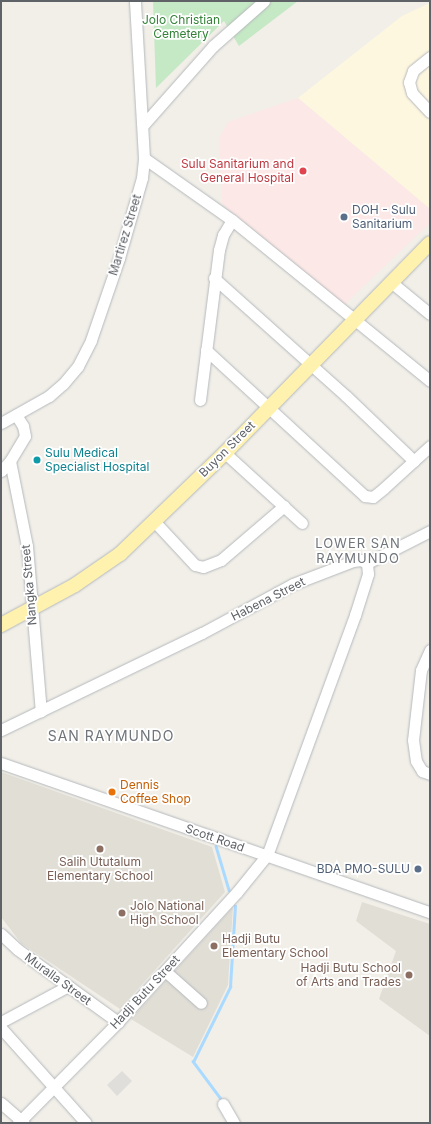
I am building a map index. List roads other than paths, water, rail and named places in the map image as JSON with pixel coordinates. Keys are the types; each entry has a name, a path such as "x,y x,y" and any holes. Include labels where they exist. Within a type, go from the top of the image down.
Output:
{"main road":[{"name":"Buyon Street","path":"1,625 31,611 107,564 224,453 354,319 429,247"}],"street":[{"name":"Martirez Street","path":"1,423 58,390 84,355 121,251 142,178 144,158 144,124 135,1"},
{"path":"144,124 213,46 264,1"},
{"path":"430,57 413,71 409,82 412,93 430,112"},
{"path":"144,158 232,220 430,381"},
{"path":"200,400 214,278 222,235 232,220"},
{"path":"214,278 311,364 414,461"},
{"path":"391,282 430,314"},
{"path":"206,350 365,496 373,497 430,446"},
{"path":"1,470 10,461 25,436 24,426 16,415"},
{"path":"224,453 302,523"},
{"name":"Nangka Street","path":"10,461 27,546 31,611 41,710"},
{"path":"154,521 195,565 203,567 220,560 284,506"},
{"path":"267,855 355,614 368,574 367,563 430,531"},
{"name":"Habena Street","path":"1,730 202,633 292,584 353,561 361,560 367,563"},
{"path":"430,650 421,670 413,740 416,761 422,771 430,774"},
{"name":"Scott Road","path":"1,763 430,912"},
{"name":"Hadji Butu Street","path":"21,1122 165,971 267,855"},
{"name":"Muralla Street","path":"3,940 118,1022"},
{"path":"165,971 201,1003"},
{"path":"1,1022 68,986"},
{"path":"1,1028 55,1086 86,1123"},
{"path":"1,1103 21,1122"},
{"path":"223,1104 234,1123"}],"waterway":[{"path":"216,846 229,890"},
{"path":"222,1101 193,1062 230,987 235,906"}],"place":[{"name":"Sulu Sanitarium and General Hospital","path":"303,171"},
{"name":"DOH - Sulu Sanitarium","path":"344,217"},
{"name":"Sulu Medical Specialist Hospital","path":"37,460"},
{"name":"Dennis Coffee Shop","path":"112,792"},
{"name":"Salih Ututalum Elementary School","path":"100,849"},
{"name":"BDA PMO-SULU","path":"418,869"},
{"name":"Jolo National High School","path":"122,913"},
{"name":"Hadji Butu Elementary School","path":"214,946"},
{"name":"Hadji Butu School of Arts and Trades","path":"409,975"}],"district":[{"name":"LOWER SAN RAYMUNDO","path":"358,552"},
{"name":"SAN RAYMUNDO","path":"111,736"}],"park label":[{"name":"Jolo Christian Cemetery","path":"181,27"}]}
